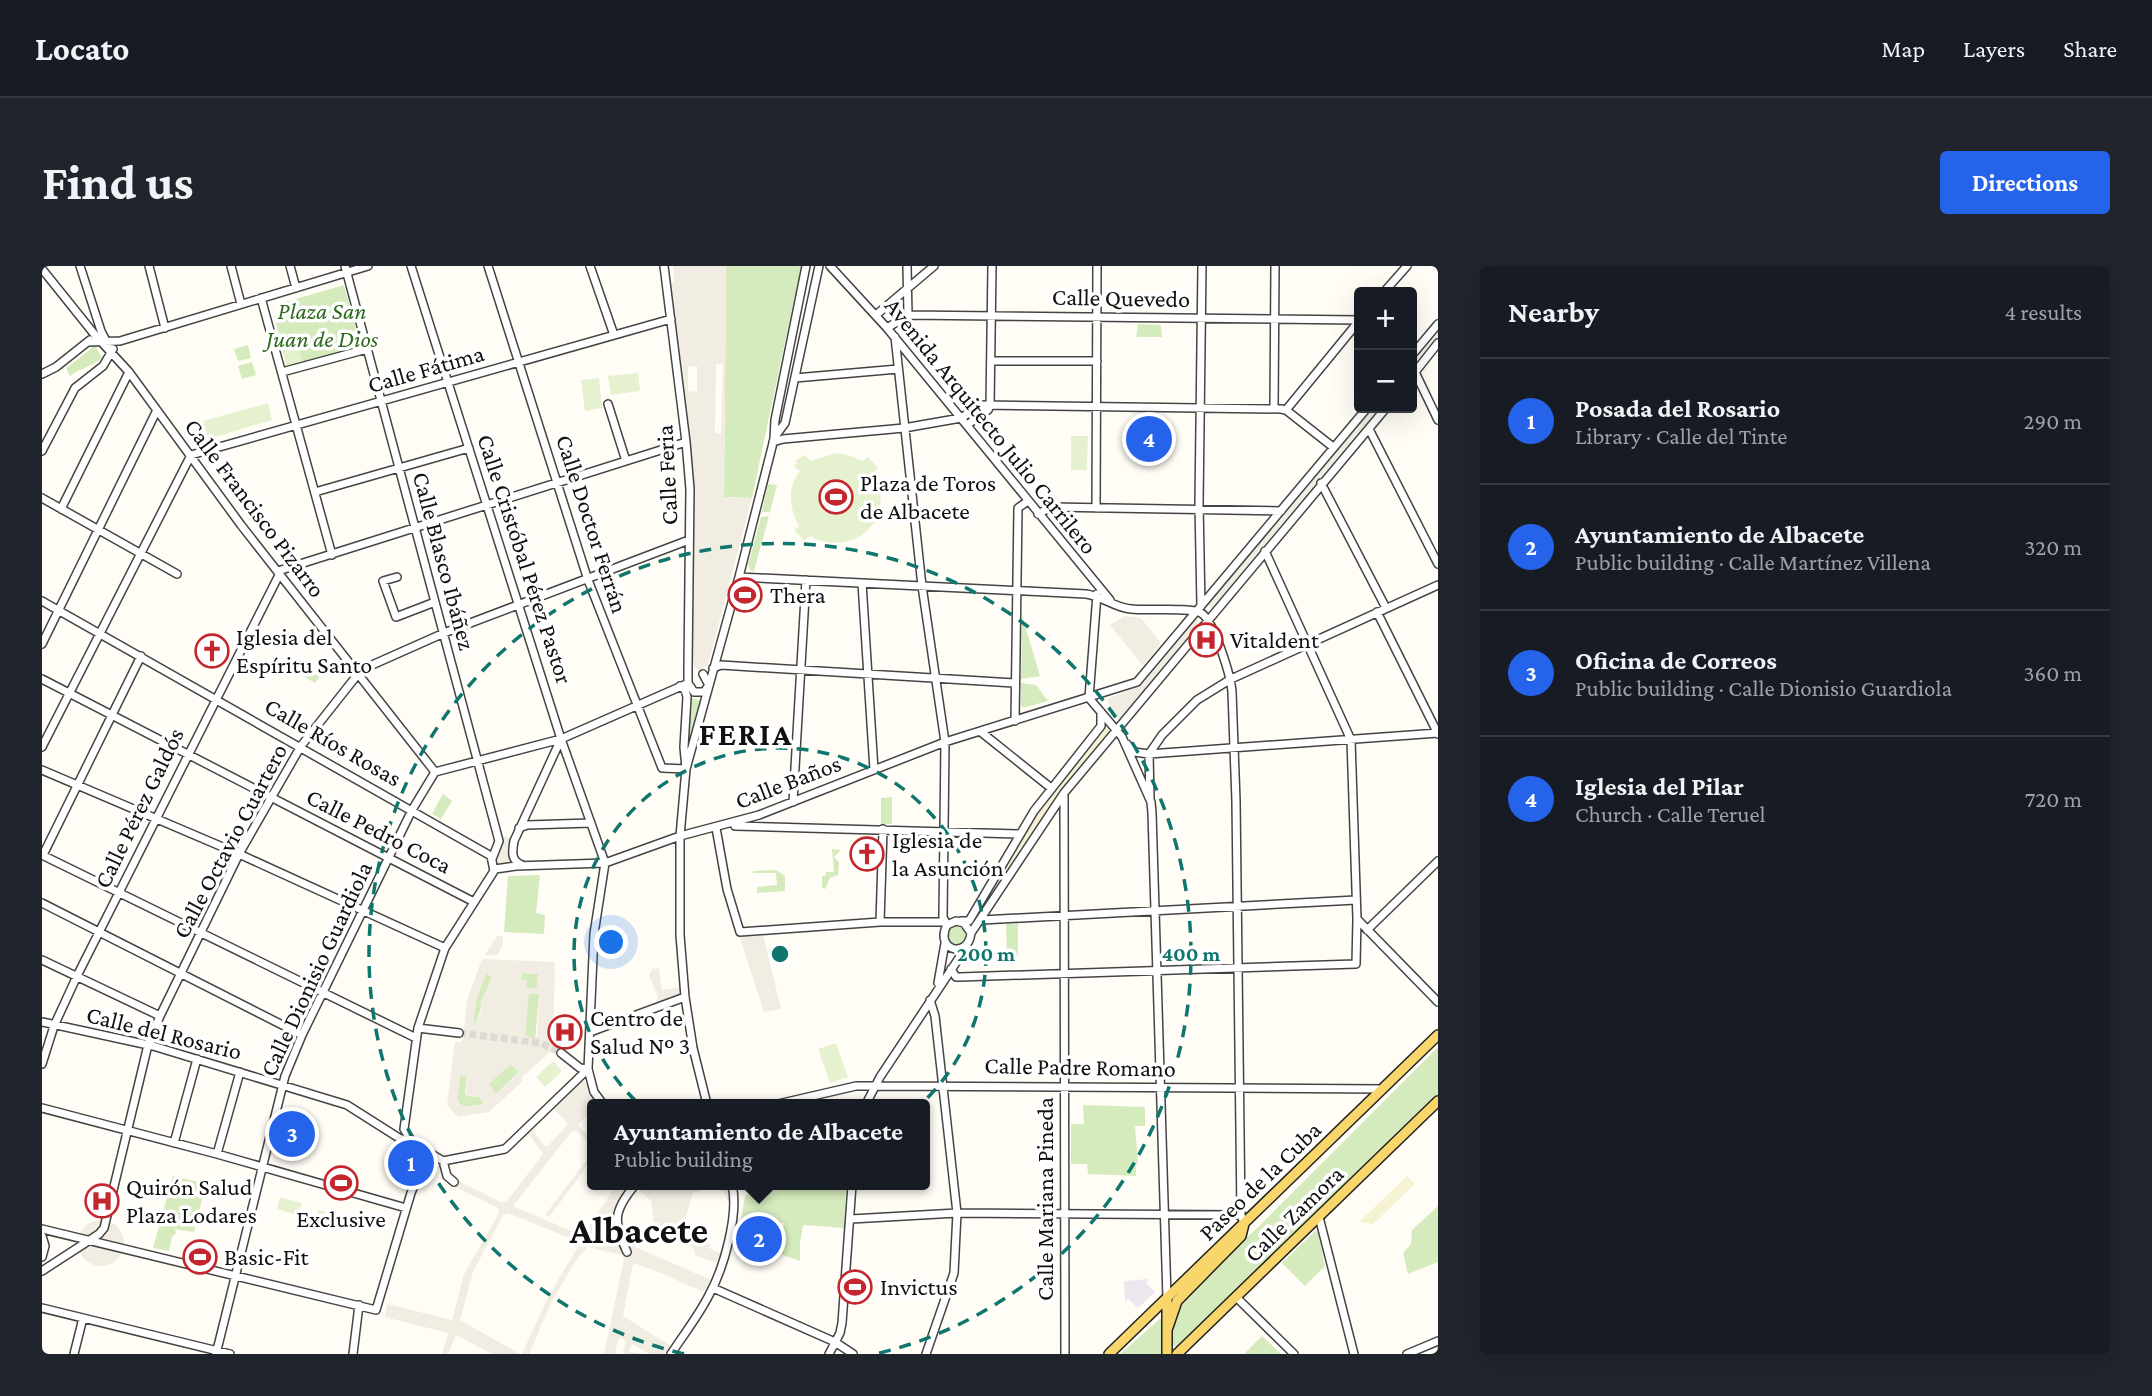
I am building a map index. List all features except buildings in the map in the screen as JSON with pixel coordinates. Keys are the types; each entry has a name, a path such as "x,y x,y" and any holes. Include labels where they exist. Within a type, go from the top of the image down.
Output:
{"main road":[{"name":"Paseo de la Cuba","path":"1109,1354 1243,1219 1438,1035"},
{"name":"Calle Zamora","path":"1177,1354 1438,1101"},
{"path":"1167,1330 1177,1301 1241,1236 1243,1219"},
{"path":"1167,1298 1167,1354"}],"street":[{"path":"80,266 104,342"},
{"path":"149,266 165,328"},
{"path":"231,266 242,304"},
{"path":"290,266 296,288"},
{"path":"88,342 120,341 296,288 346,269 368,266"},
{"name":"Calle Cristóbal Pérez Pastor","path":"411,266 561,739 605,863"},
{"name":"Calle Doctor Ferrán","path":"488,266 588,580 636,704 662,768 686,769"},
{"path":"590,266 614,335"},
{"name":"Calle Feria","path":"664,266 690,489 684,685 687,695 684,747 686,769"},
{"name":"Calle Feria","path":"706,1099 693,1048 685,997 679,906 680,836 686,769 716,664 773,440 806,266"},
{"name":"Calle Feria","path":"773,440 785,423 819,266"},
{"name":"Avenida Arquitecto Julio Carrilero","path":"830,266 895,337 1038,514 1116,605"},
{"path":"887,328 908,314 907,266"},
{"path":"876,315 934,266"},
{"path":"967,425 990,406 992,266"},
{"path":"1096,508 1097,266"},
{"path":"851,1219 957,1213 1166,1214 1243,1219 1231,679 1208,620 1200,610 1202,266"},
{"path":"1274,409 1275,266"},
{"path":"1388,287 1407,266"},
{"name":"Calle Francisco Pizarro","path":"42,269 129,373 241,524 435,772"},
{"name":"Calle Blasco Ibáñez","path":"346,269 499,841 492,859"},
{"path":"261,298 332,555"},
{"name":"Calle Quevedo","path":"908,314 1354,320"},
{"path":"86,324 97,317"},
{"name":"Calle Fátima","path":"191,455 671,319"},
{"path":"1416,350 1438,324"},
{"path":"1286,410 1354,326"},
{"path":"43,372 56,368 95,335"},
{"path":"895,337 922,586 945,742 945,943 941,977 932,998 957,1213 954,1273 926,1354"},
{"path":"42,451 75,388 103,366 120,341"},
{"path":"1417,369 1438,343"},
{"path":"282,372 367,349"},
{"path":"991,361 1097,361"},
{"path":"795,378 898,369"},
{"path":"61,509 129,373"},
{"path":"1417,381 1438,420"},
{"path":"608,404 626,461"},
{"path":"773,440 904,429 961,418 981,405 1286,410 1333,447"},
{"path":"42,644 157,410"},
{"path":"965,921 1051,788 1101,726 1101,705 1107,695 1141,678 1363,413"},
{"path":"971,933 1064,793 1382,413"},
{"path":"1369,429 1438,564"},
{"path":"279,572 686,442"},
{"path":"315,492 469,448"},
{"path":"42,747 191,455"},
{"path":"1321,483 1386,608"},
{"path":"42,498 177,574"},
{"path":"1015,721 1018,508 1028,501"},
{"path":"1038,514 1051,507 1281,511"},
{"name":"Calle Octavio Cuartero","path":"91,1240 99,1234 107,1220 148,1045 160,1016 239,854 301,746 358,674 444,633 689,540"},
{"path":"951,969 956,977 1356,964 1351,740 1265,551"},
{"name":"Calle Pérez Galdós","path":"42,1064 54,1026 77,976 279,572"},
{"path":"397,577 383,581 396,617 435,602"},
{"path":"739,577 1017,590 1097,596 1131,610 1200,610"},
{"path":"793,802 806,580"},
{"name":"Avenida Arquitecto Julio Carrilero","path":"1089,698 1098,609 1093,580"},
{"path":"862,583 874,770"},
{"path":"1167,1298 1157,911 1149,754 1161,734 1176,719 1197,700 1231,679 1438,584"},
{"name":"Calle Ríos Rosas","path":"42,601 485,851 492,859"},
{"path":"1123,739 1134,752 1149,754 1438,734 1377,612"},
{"path":"141,656 43,855 416,1038"},
{"path":"716,664 1014,683"},
{"name":"Calle Feria","path":"684,685 694,675 703,674 716,664"},
{"path":"435,772 561,739 684,685 698,693 704,692 709,685 703,674"},
{"name":"Calle Pedro Coca","path":"42,679 474,902"},
{"name":"Calle Baños","path":"495,869 605,863 680,836 727,825 793,802 945,742 1133,684"},
{"path":"1089,698 1123,739 1151,802"},
{"path":"981,732 1051,788"},
{"path":"523,866 513,858 514,841 561,739"},
{"path":"1109,741 1123,739"},
{"path":"42,770 239,854 444,948"},
{"name":"Calle Dionisio Guardiola","path":"216,1352 282,1084 302,1035 412,810 435,772"},
{"name":"Calle Mariana Pineda","path":"1064,793 1065,1354"},
{"path":"519,828 527,825 591,823"},
{"path":"727,825 1019,834"},
{"path":"716,828 727,889 740,932 880,922 965,921"},
{"path":"880,922 883,829"},
{"path":"412,1142 404,1129 418,1028 444,948 495,869 492,859"},
{"path":"1367,930 1438,861"},
{"path":"599,1099 594,1092 588,1069 594,934 605,863"},
{"path":"982,920 1356,900"},
{"path":"42,903 302,1035"},
{"path":"1357,919 1438,1002"},
{"path":"868,1099 970,942 971,933 965,921"},
{"path":"945,943 960,949 970,942"},
{"path":"42,960 160,1016"},
{"path":"590,1032 685,997"},
{"name":"Calle del Rosario","path":"42,1023 148,1045 347,1105 399,1138 412,1142 443,1161"},
{"path":"418,1028 459,1033"},
{"path":"561,1053 580,1068 588,1069"},
{"path":"174,1143 197,1059"},
{"path":"454,1182 447,1176 443,1161 505,1149 588,1069"},
{"path":"217,1154 240,1072"},
{"name":"Calle Padre Romano","path":"800,1099 856,1086 1382,1089"},
{"path":"42,1108 406,1208"},
{"path":"42,1229 376,1310 406,1208 420,1171 432,1156"},
{"path":"627,1252 617,1227 617,1212 634,1190"},
{"path":"671,1354 713,1287 729,1251 735,1197 733,1190"},
{"path":"829,1354 842,1323 852,1190"},
{"path":"1319,1217 1354,1354"},
{"path":"42,1236 45,1246 42,1258"},
{"path":"42,1271 91,1240"},
{"path":"713,1287 835,1342 853,1354"},
{"path":"1236,1297 1294,1354"},
{"path":"353,1354 359,1305"},
{"path":"42,1308 230,1354"},
{"path":"74,1354 83,1318"},
{"path":"1407,1354 1438,1341"}],"shaded area":[{"path":"673,266 726,266 724,497 752,498 708,665 700,670 691,662 694,487 670,283 674,282","holes":["716,364 723,364 721,434 715,433","697,366 697,392 688,391 688,367"]},
{"path":"1438,328 1438,338 1417,363 1417,354"},
{"path":"1368,413 1375,413 1212,608 1208,605"},
{"path":"1125,616 1141,618 1161,643 1143,666 1110,625"},
{"path":"1196,620 1200,623 1120,720 1111,711 1107,699 1142,685"},
{"path":"1105,727 1110,731 1049,809 977,924 973,926 973,918 1043,805"},
{"path":"500,836 512,838 508,848 508,864 498,864 496,861"},
{"path":"763,934 781,1009 764,1012 739,935"},
{"path":"497,936 503,936 498,955 485,955"},
{"path":"482,959 555,962 553,1049 489,1112 458,1117 447,1105 455,1042 462,1042 468,997","holes":["522,973 538,974 537,988 526,988 527,980 521,979","486,974 490,974 491,979 487,993 484,992 480,1005 483,1007 476,1023 473,1021 477,997","529,994 539,994 535,1040 525,1035","511,1064 519,1073 496,1094 489,1084","460,1075 467,1076 466,1095 479,1097 484,1102 465,1107 457,1099"]},
{"path":"659,968 662,990 681,987 682,994 655,1004 658,997 649,975 652,969"},
{"path":"579,1081 585,1082 595,1099 587,1099 587,1116 579,1123 579,1127 587,1134 587,1141 576,1131 572,1131 513,1206 583,1236 613,1190 635,1190 621,1212 623,1232 635,1247 711,1280 703,1292 633,1263 623,1316 669,1345 667,1354 649,1354 632,1344 629,1352 643,1354 625,1354 626,1341 622,1338 618,1339 615,1354 604,1354 624,1259 622,1255 587,1247 551,1303 529,1354 522,1354 548,1297 579,1245 577,1241 508,1213 503,1215 473,1272 460,1320 520,1354 492,1354 456,1335 448,1354 442,1354 448,1333 385,1317 387,1304 452,1320 464,1274 499,1213 498,1208 453,1186 454,1179 501,1202 507,1201 543,1154 528,1133 536,1129 535,1133 545,1146 548,1146 568,1124 552,1107"},
{"path":"587,1159 583,1172 549,1217 545,1215"},
{"path":"1407,1176 1415,1184 1373,1224 1359,1222"},
{"path":"640,1190 700,1190 698,1193 693,1192 683,1227 695,1241 706,1239 705,1242 710,1244 709,1248 721,1253 716,1262 696,1256 693,1247 666,1235 654,1222 651,1201"},
{"path":"719,1190 731,1190 731,1203 727,1201"},
{"path":"101,1220 110,1221 117,1227 123,1234 123,1252 117,1259 110,1265 101,1266 92,1265 85,1259 79,1252 78,1243 79,1234 85,1227 92,1221"},
{"path":"1149,1279 1146,1283 1155,1292 1138,1308 1128,1299 1125,1302 1124,1281"}],"green space":[{"path":"726,266 801,266 752,498 724,497"},
{"name":"Plaza San Juan de Dios","path":"344,285 361,346 287,367 274,316 281,314 278,304"},
{"path":"1138,324 1161,325 1162,337 1136,337"},
{"path":"248,345 251,358 238,361 234,349"},
{"path":"96,347 102,358 70,376 66,368"},
{"path":"299,348 303,363 287,367 284,352"},
{"path":"252,362 256,375 242,379 238,366"},
{"path":"638,373 640,391 611,395 608,376"},
{"path":"599,378 602,408 585,411 581,380"},
{"path":"268,403 272,420 208,439 203,421"},
{"path":"1071,436 1088,436 1087,470 1071,470"},
{"name":"Plaza de Toros de Albacete","path":"836,453 863,461 868,457 878,468 874,473 881,497 877,517 871,527 853,539 832,543 810,536 804,541 794,530 799,526 791,505 791,491 800,471 794,466 797,463 795,461 805,455 811,461"},
{"path":"768,484 777,485 770,512 762,512"},
{"path":"769,516 754,571 751,571 748,565 761,517"},
{"path":"1022,615 1040,676 1021,679"},
{"path":"300,663 321,675 315,683 295,671"},
{"path":"1021,683 1036,685 1048,701 1023,708"},
{"path":"690,699 702,701 689,746"},
{"path":"443,794 452,801 441,819 432,814"},
{"path":"892,797 892,824 881,824 881,798"},
{"path":"832,849 841,850 834,857 839,862 838,875 830,878 825,889 822,888 822,876 825,876 826,872 834,872"},
{"path":"776,870 785,876 785,891 757,893 757,887 777,885 776,873 753,871"},
{"path":"540,875 536,913 545,915 544,934 504,932 508,876"},
{"path":"1006,923 1018,923 1018,956 1007,956"},
{"path":"953,926 961,926 966,935 964,942 953,944 948,939 948,931"},
{"path":"486,973 491,979 476,1023 473,1022 477,997"},
{"path":"522,973 538,974 537,989 526,988 521,980"},
{"path":"528,994 539,994 535,1040 525,1035"},
{"path":"836,1043 848,1077 830,1083 818,1049"},
{"path":"1438,1047 1438,1094 1177,1347 1173,1346 1173,1323 1180,1300 1257,1228"},
{"path":"553,1061 562,1071 545,1087 536,1077"},
{"path":"511,1064 519,1072 496,1094 488,1084"},
{"path":"460,1075 467,1076 467,1096 479,1097 483,1104 465,1107 459,1103 457,1099"},
{"path":"1083,1105 1145,1107 1145,1126 1135,1126 1138,1163 1136,1176 1088,1174 1087,1164 1071,1164 1071,1124 1084,1124"},
{"path":"173,1176 206,1184 194,1232 175,1229 169,1251 153,1248"},
{"path":"753,1190 846,1190 844,1228 803,1225 800,1261 780,1254 784,1223 741,1220 745,1196"},
{"path":"280,1197 302,1203 298,1215 277,1209"},
{"path":"1438,1206 1438,1262 1408,1274 1403,1253 1411,1244 1412,1230"},
{"path":"318,1210 337,1215 334,1227 315,1222"},
{"path":"1315,1231 1318,1232 1325,1266 1305,1286 1282,1263"},
{"path":"1161,1318 1161,1354 1120,1354"},
{"path":"1262,1336 1281,1354 1244,1354"}],"tunnel":[{"path":"459,1033 541,1043 561,1053"}],"place":[{"name":"Iglesia del Pilar","path":"1149,439"},
{"name":"Plaza de Toros de Albacete","path":"836,497"},
{"name":"Thera","path":"745,595"},
{"name":"Vitaldent","path":"1206,640"},
{"name":"Iglesia del Espíritu Santo","path":"212,651"},
{"name":"Iglesia de la Asunción","path":"867,854"},
{"name":"Centro de Salud Nº 3","path":"565,1032"},
{"name":"Oficina de Correos","path":"292,1134"},
{"name":"Posada del Rosario","path":"411,1163"},
{"name":"Exclusive","path":"341,1183"},
{"name":"Quirón Salud Plaza Lodares","path":"102,1201"},
{"name":"Ayuntamiento de Albacete","path":"759,1239"},
{"name":"Basic-Fit","path":"200,1257"},
{"name":"Invictus","path":"855,1287"}],"district":[{"name":"FERIA","path":"746,734"},
{"name":"Albacete","path":"639,1230"}]}
